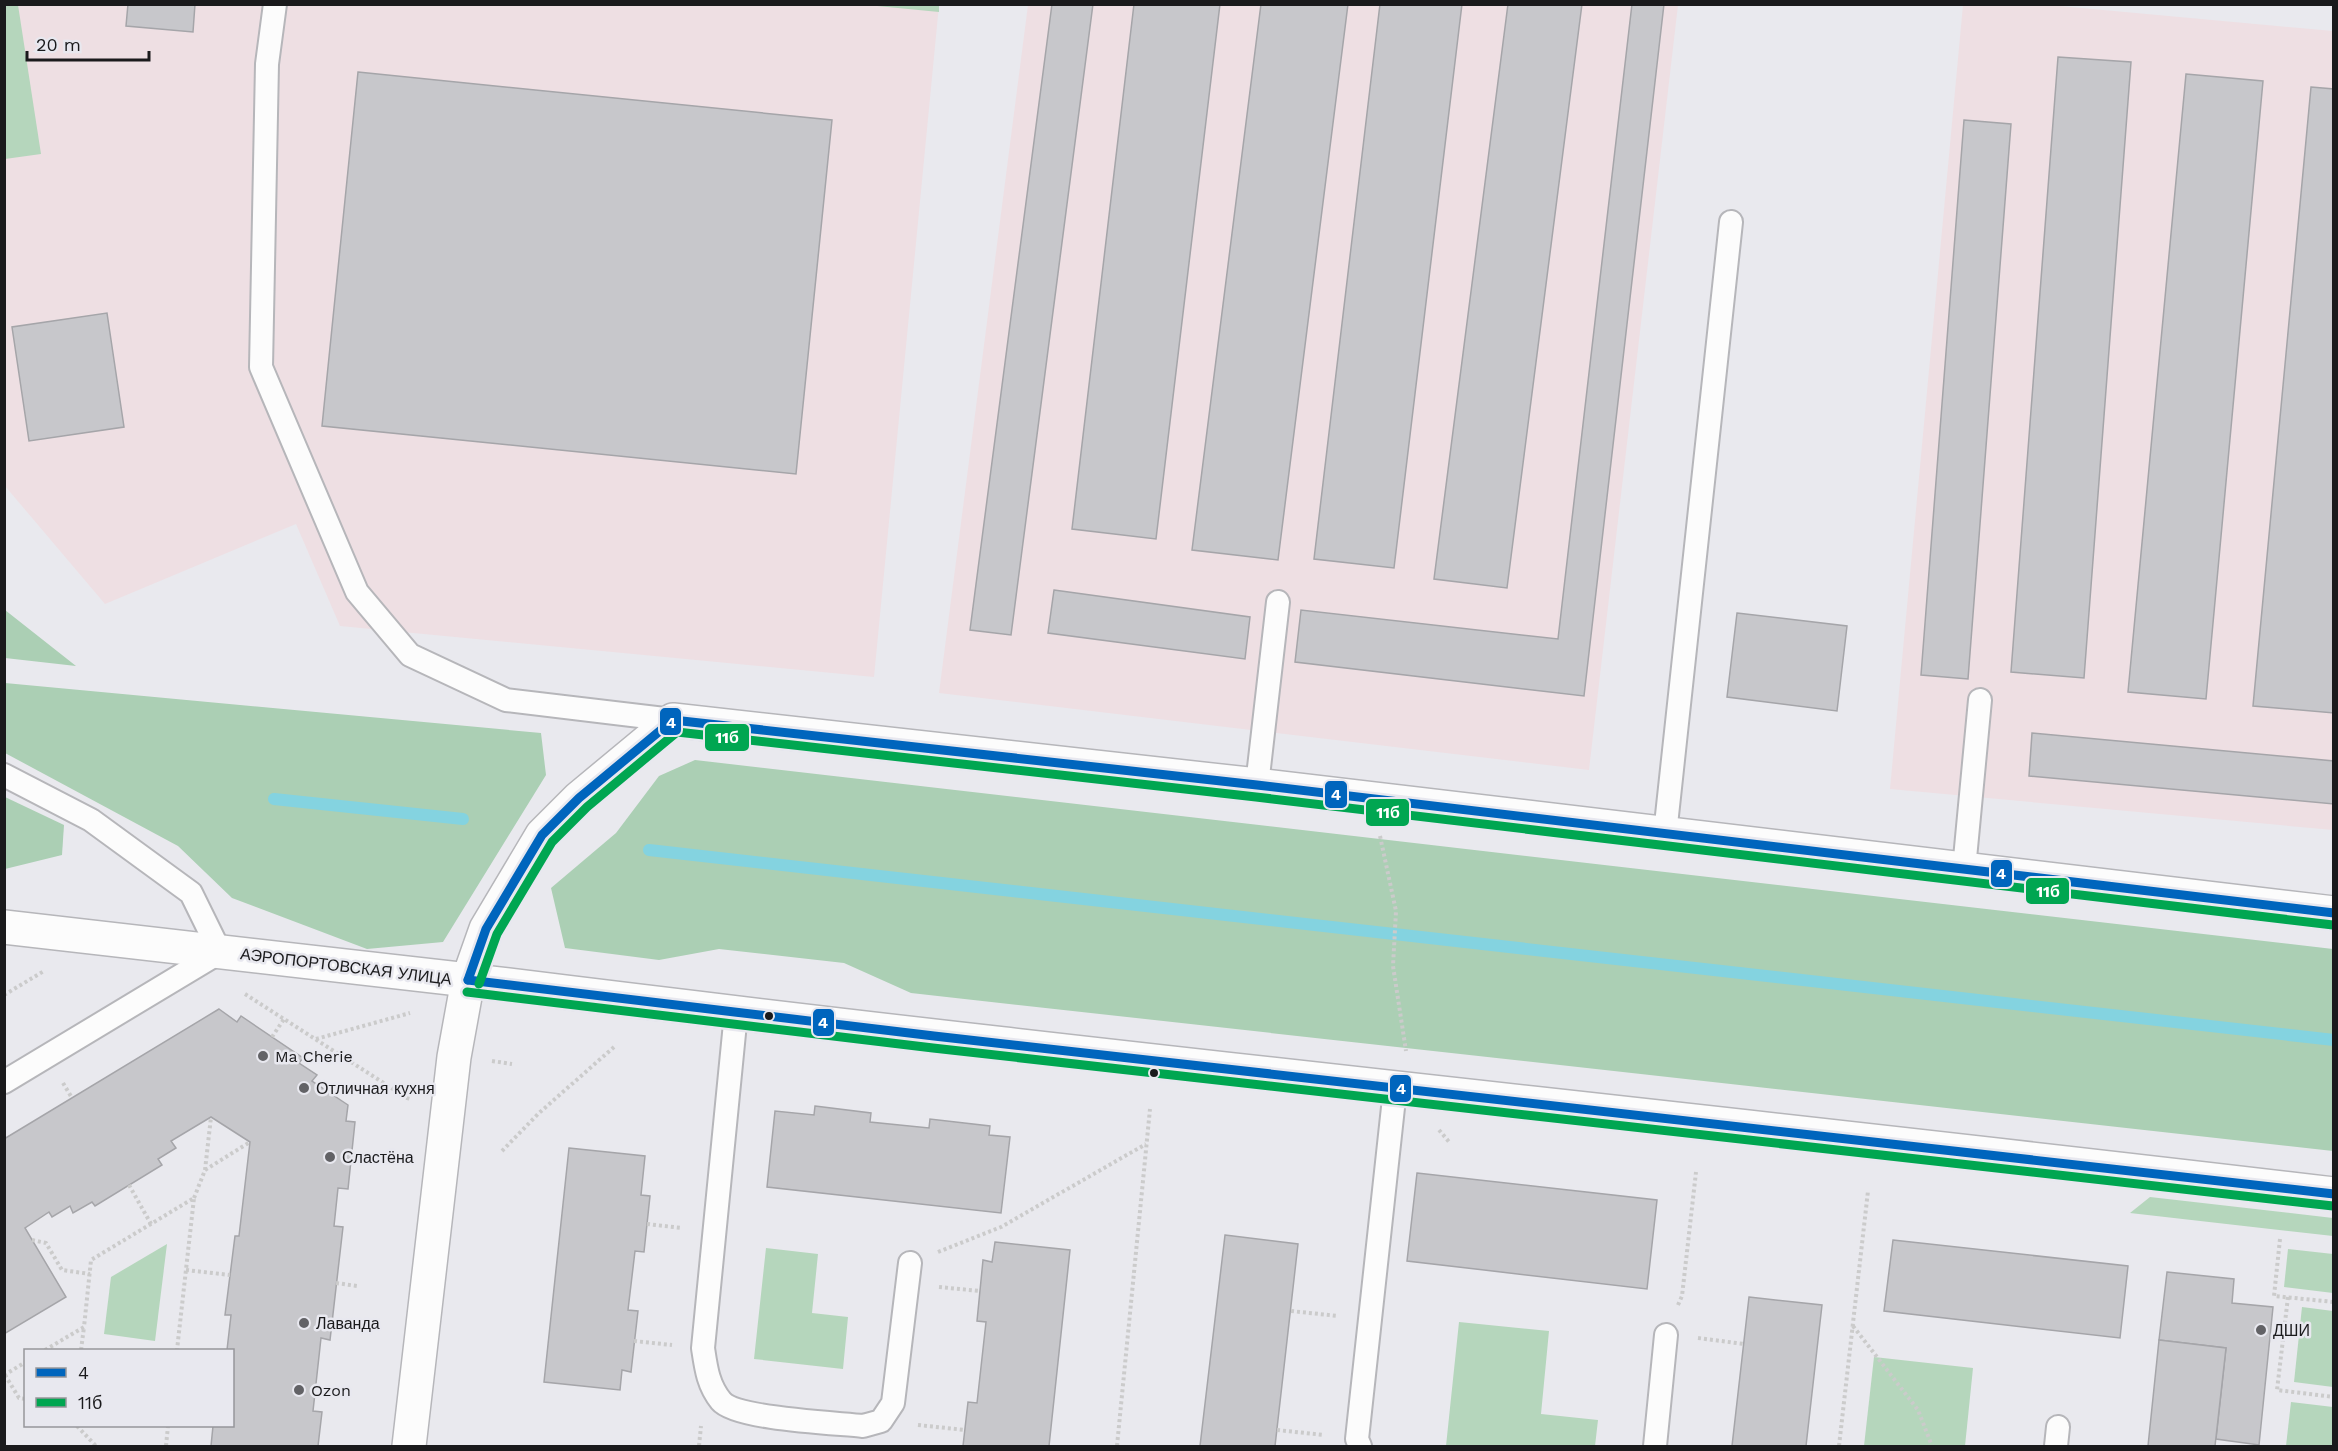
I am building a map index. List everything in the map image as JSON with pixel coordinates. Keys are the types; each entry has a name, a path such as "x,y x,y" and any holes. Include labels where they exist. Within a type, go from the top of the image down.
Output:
{"street":[{"path":"409,1446 454,1057 468,980 486,929 542,835 579,798 673,720 1257,785 2334,913"},
{"name":"АЭРОПОРТОВСКАЯ УЛИЦА","path":"4,927 1395,1089 2334,1194"}],"lane":[{"path":"275,4 267,64 261,367 357,592 410,655 506,700 673,720"},
{"path":"1665,834 1731,222"},
{"path":"1257,785 1278,602"},
{"path":"1964,869 1980,700"},
{"path":"4,775 91,820 191,893 220,952 4,1082"},
{"path":"736,1013 703,1348 707,1378 722,1403 747,1414 862,1426 881,1421 893,1403 908,1273"},
{"path":"1359,1443 1395,1089"},
{"path":"1655,1446 1666,1335"}],"path":[{"path":"1379,832 1396,911 1393,966 1406,1053"},
{"path":"4,995 44,970"},
{"path":"241,991 407,1098 414,1099"},
{"path":"315,1039 419,1010"},
{"path":"272,1037 284,1019"},
{"path":"502,1151 539,1113 614,1047"},
{"path":"53,1088 73,1077"},
{"path":"63,1083 72,1098"},
{"path":"1117,1446 1150,1109"},
{"path":"177,1349 194,1198 205,1170 211,1117"},
{"path":"205,1170 250,1142"},
{"path":"908,1273 1001,1227 1146,1144"},
{"path":"351,1155 372,1158"},
{"path":"1696,1172 1682,1296 1666,1335 1744,1344"},
{"path":"129,1185 151,1224"},
{"path":"1839,1446 1868,1191"},
{"path":"81,1349 92,1260 194,1198"},
{"path":"2280,1239 2274,1296 2334,1302"},
{"path":"32,1240 45,1243 62,1270 90,1274"},
{"path":"186,1270 230,1275"},
{"path":"908,1273 980,1291"},
{"path":"336,1283 357,1286"},
{"path":"2288,1298 2277,1390 2334,1396"},
{"path":"1291,1311 1370,1320"},
{"path":"1853,1326 1918,1410 1932,1446"},
{"path":"47,1349 84,1327"},
{"path":"24,1363 5,1375 19,1398 24,1399"},
{"path":"881,1421 965,1430"},
{"path":"79,1427 96,1446"},
{"path":"166,1446 168,1427"},
{"path":"1277,1430 1359,1443"}],"shaded area":[{"path":"4,5 939,5 874,677 340,626 296,524 105,604 5,486"},
{"path":"1028,5 1678,5 1589,770 939,693"},
{"path":"1963,5 2049,5 2333,31 2333,830 1890,789"}],"green space":[{"path":"5,4 18,5 41,154 5,159"},
{"path":"867,5 939,5 939,12"},
{"path":"5,610 76,666 5,658"},
{"path":"5,683 541,733 546,775 443,942 367,949 232,898 178,846 5,753"},
{"path":"695,760 2333,949 2333,1151 911,993 844,963 719,949 659,960 565,948 551,888 616,833 659,776"},
{"path":"5,797 64,825 62,855 5,869"},
{"path":"2150,1197 2333,1218 2333,1236 2130,1213"},
{"path":"167,1244 155,1341 104,1334 111,1277"},
{"path":"766,1248 818,1254 812,1313 848,1317 843,1369 754,1359"},
{"path":"2288,1249 2333,1254 2333,1293 2284,1287"},
{"path":"2302,1307 2333,1311 2333,1387 2294,1382"},
{"path":"1459,1322 1549,1331 1541,1414 1598,1420 1595,1446 1446,1446"},
{"path":"1874,1357 1973,1368 1965,1446 1864,1446"},
{"path":"2291,1402 2333,1407 2333,1446 2286,1446"}],"building":[{"path":"128,4 195,4 193,32 126,26"},
{"path":"1052,4 1093,4 1011,635 970,630"},
{"path":"1134,4 1220,4 1156,539 1072,529"},
{"path":"1261,4 1348,4 1278,560 1192,550"},
{"path":"1380,4 1462,4 1394,568 1314,559"},
{"path":"1508,4 1582,4 1507,588 1434,579"},
{"path":"1632,4 1664,4 1584,696 1295,662 1301,610 1558,639"},
{"path":"2058,57 2131,62 2084,678 2011,672"},
{"path":"358,72 832,120 796,474 322,426"},
{"path":"2186,74 2263,81 2206,699 2128,692"},
{"path":"2311,87 2334,89 2334,713 2253,706"},
{"path":"1964,120 2011,124 1968,679 1921,675"},
{"path":"107,313 124,427 29,441 12,327"},
{"path":"1054,590 1250,617 1245,659 1048,633"},
{"path":"1737,613 1847,626 1837,711 1727,697"},
{"path":"2032,733 2334,761 2334,804 2029,776"},
{"path":"219,1009 237,1022 241,1016 303,1058 299,1063 317,1075 312,1081 348,1105 346,1121 355,1122 348,1189 338,1188 334,1226 343,1227 330,1340 321,1338 313,1411 322,1412 318,1446 211,1446 213,1427 234,1427 234,1349 227,1349 231,1315 225,1315 235,1236 239,1236 250,1142 211,1117 171,1141 176,1148 158,1159 162,1165 95,1206 92,1202 73,1213 70,1206 52,1217 49,1212 25,1228 66,1297 4,1334 4,1139"},
{"path":"815,1106 871,1113 870,1122 929,1128 930,1119 990,1126 989,1135 1010,1137 1001,1213 767,1187 775,1111 814,1115"},
{"path":"569,1148 645,1156 641,1195 650,1196 644,1252 635,1251 628,1310 638,1311 631,1372 622,1370 620,1390 544,1382"},
{"path":"1417,1173 1657,1200 1647,1289 1407,1261"},
{"path":"1225,1235 1298,1244 1275,1446 1200,1446"},
{"path":"1893,1240 2128,1266 2120,1338 1884,1311"},
{"path":"995,1242 1070,1250 1049,1446 963,1446 968,1402 977,1403 986,1322 977,1321 983,1260 992,1262"},
{"path":"2167,1272 2234,1279 2232,1303 2273,1307 2259,1445 2216,1439 2226,1348 2159,1340"},
{"path":"1749,1297 1822,1305 1806,1446 1732,1446"},
{"path":"2159,1340 2226,1348 2215,1446 2148,1446"}],"waterway":[{"path":"274,799 463,819"},
{"path":"649,850 2334,1040"}],"transit line":[{"name":"4","path":"468,980 486,929 542,835 579,798 673,720 1257,785 2334,913"},
{"name":"11б","path":"479,984 497,934 552,842 587,807 677,732 1256,797 2333,925"},
{"name":"4","path":"468,980 934,1036 2334,1194"},
{"name":"11б","path":"467,992 933,1048 2333,1206"}],"place":[{"name":"Ma Cherie","path":"263,1056"},
{"name":"Отличная кухня","path":"304,1088"},
{"name":"Сластёна","path":"330,1157"},
{"name":"Лаванда","path":"304,1323"},
{"name":"ДШИ","path":"2261,1330"},
{"name":"Ozon","path":"299,1390"}]}
